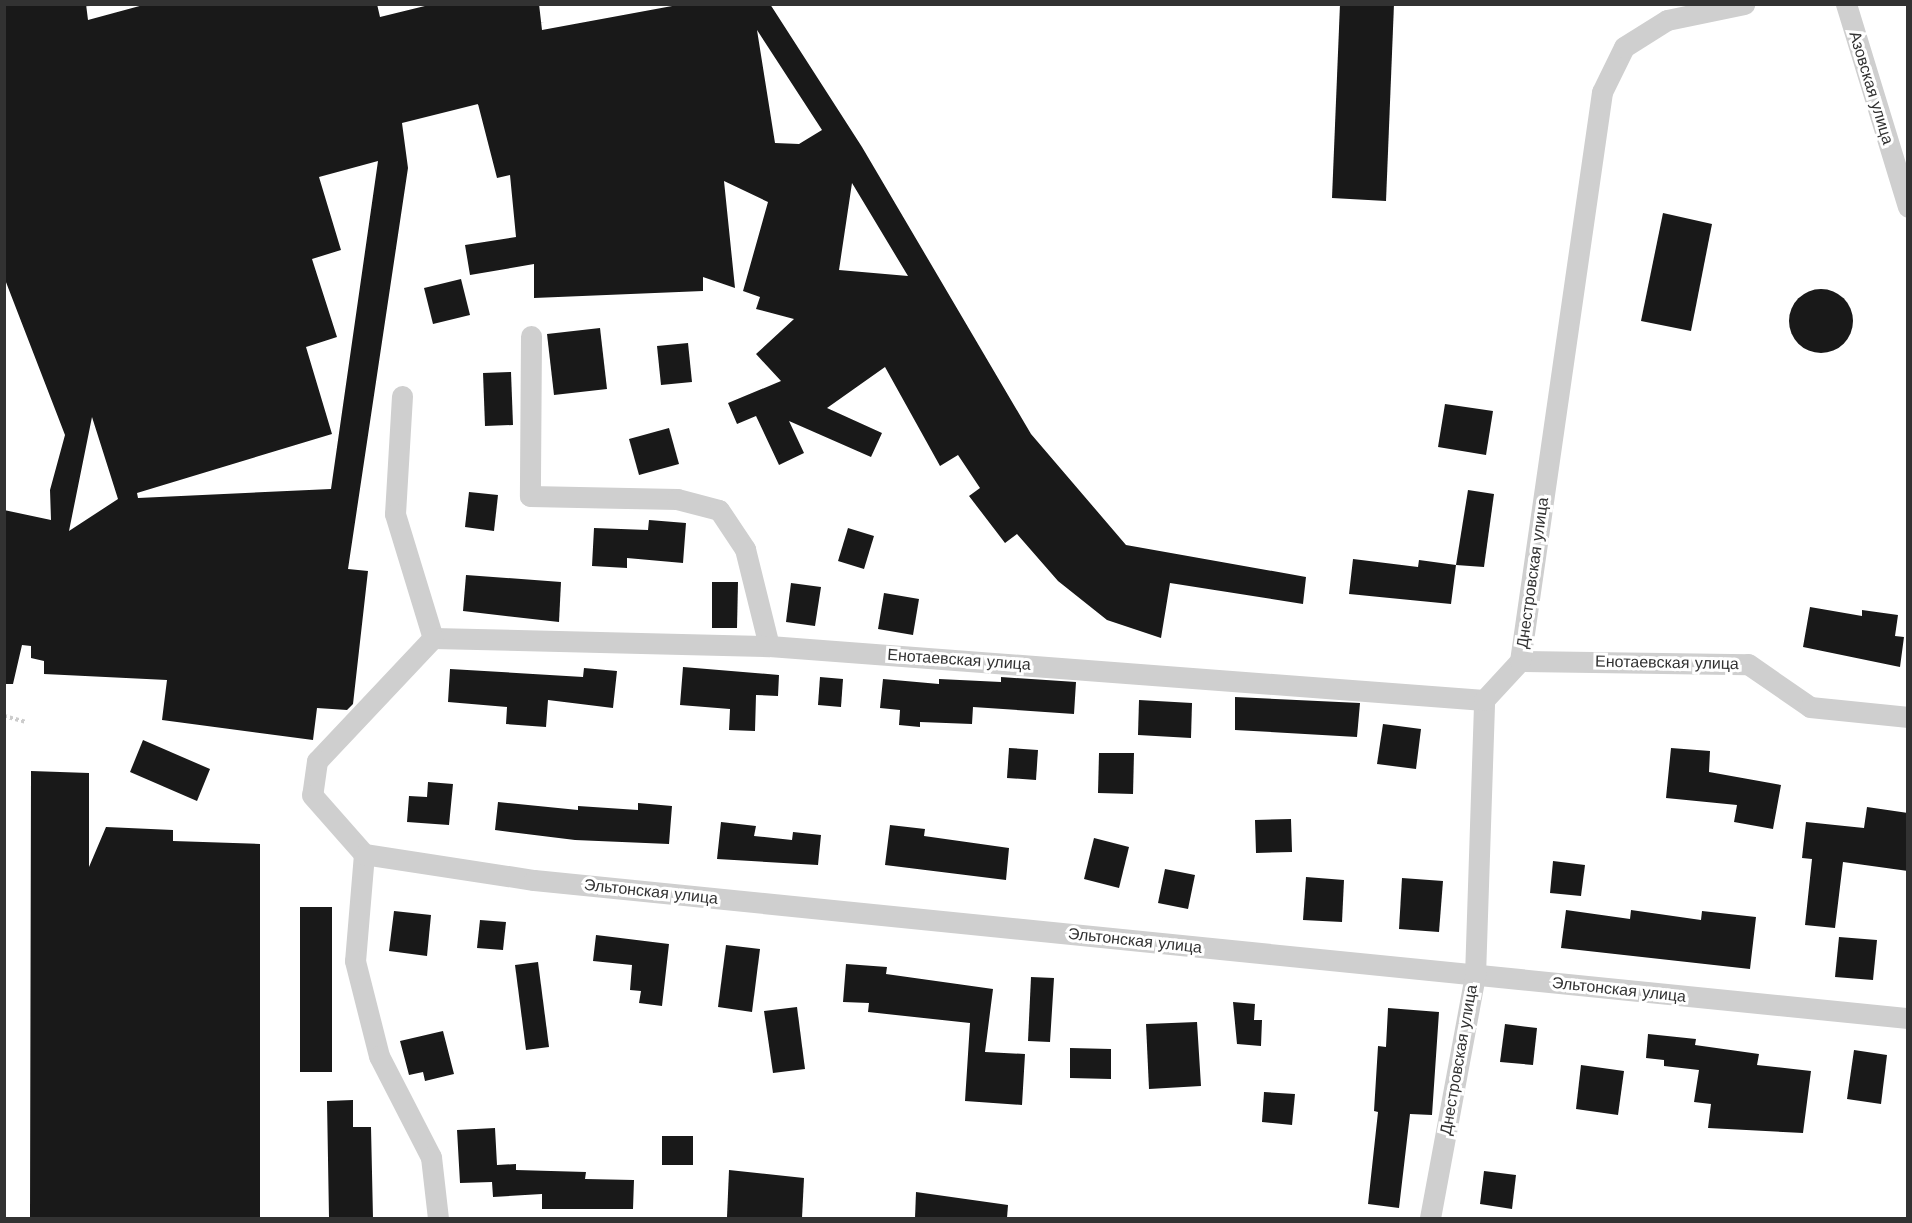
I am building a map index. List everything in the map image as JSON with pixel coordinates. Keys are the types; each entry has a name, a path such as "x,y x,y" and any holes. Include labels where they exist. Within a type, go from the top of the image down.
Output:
{"street":[{"name":"Днестровская улица","path":"1430,1218 1475,976 1484,700 1521,661 1602,92 1624,47 1667,20 1744,4"},
{"name":"Азовская улица","path":"1846,4 1908,207"},
{"path":"531,336 531,496 677,499 719,510 745,549 769,646"},
{"path":"402,396 395,514 433,638 317,761 312,795 364,854 355,961 380,1056 431,1157 438,1218"},
{"name":"Енотаевская улица","path":"433,638 769,646 1484,700"},
{"name":"Енотаевская улица","path":"1521,661 1748,664 1810,707 1908,717"},
{"name":"Эльтонская улица","path":"364,854 534,880 1908,1018"}],"path":[{"path":"4,716 26,722"}],"building":[{"path":"4,4 86,4 88,20 147,4 377,4 380,17 433,4 539,4 542,30 683,4 770,4 862,147 1031,434 1126,545 1306,577 1303,604 1170,583 1161,638 1107,620 1058,581 1017,534 1005,543 969,496 980,488 958,455 940,466 885,367 827,408 882,433 871,457 789,421 804,453 779,465 756,416 737,424 728,403 781,381 756,354 794,319 756,309 760,297 743,291 768,202 724,181 735,288 703,277 703,291 534,298 534,264 470,275 465,245 516,237 510,175 497,178 478,104 402,123 408,168 348,569 368,571 353,704 347,710 317,708 313,740 162,720 167,680 44,674 44,661 31,658 31,646 22,645 13,684 4,684 4,510 51,520 50,490 65,435 4,277","holes":["757,30 822,130 799,144 775,143","378,161 331,489 138,498 137,493 332,434 306,347 337,337 312,259 341,250 319,177","852,183 908,276 839,270","92,417 118,499 69,531"]},
{"path":"1340,4 1394,4 1386,201 1332,198"},
{"path":"1663,213 1712,224 1691,331 1641,321"},
{"path":"461,279 470,315 433,324 424,288"},
{"path":"1821,289 1839,295 1847,303 1853,321 1847,339 1839,347 1821,353 1803,347 1795,339 1789,321 1795,303 1803,295"},
{"path":"600,328 607,389 554,395 547,334"},
{"path":"688,343 692,382 661,385 657,346"},
{"path":"511,372 513,425 485,426 483,373"},
{"path":"1445,404 1493,411 1486,455 1438,447"},
{"path":"669,428 679,464 639,475 629,439"},
{"path":"1468,490 1494,494 1484,567 1456,565"},
{"path":"469,492 498,495 494,531 465,527"},
{"path":"649,520 686,523 683,563 627,558 627,568 592,566 594,528 648,530"},
{"path":"848,528 874,536 864,569 838,561"},
{"path":"1353,559 1418,567 1419,560 1456,565 1451,604 1349,594"},
{"path":"466,575 561,582 559,622 463,611"},
{"path":"712,582 738,582 737,628 712,628"},
{"path":"791,583 821,587 815,626 786,622"},
{"path":"884,593 919,599 913,635 878,629"},
{"path":"1810,607 1862,616 1862,610 1898,615 1895,636 1904,637 1900,667 1803,647"},
{"path":"683,667 779,675 778,696 756,695 755,731 729,730 730,709 680,705"},
{"path":"584,668 617,671 613,708 548,700 546,727 506,724 507,707 448,702 450,669 583,677"},
{"path":"820,677 843,679 841,707 818,705"},
{"path":"1001,677 1076,682 1074,714 973,707 972,724 920,722 920,727 899,725 900,710 880,708 883,679 939,684 939,679 1001,682"},
{"path":"1235,697 1360,703 1357,737 1235,730"},
{"path":"1139,700 1192,703 1191,738 1138,735"},
{"path":"1383,724 1421,729 1416,769 1377,764"},
{"path":"143,740 210,769 197,801 130,772"},
{"path":"1009,748 1038,750 1036,780 1007,778"},
{"path":"1671,748 1710,751 1709,772 1781,785 1773,829 1734,822 1737,805 1666,798"},
{"path":"1099,753 1134,753 1133,794 1098,793"},
{"path":"31,771 89,773 89,867 106,827 173,830 173,841 260,844 260,1218 30,1218"},
{"path":"428,782 453,784 449,825 407,822 409,796 427,797"},
{"path":"498,802 578,810 578,806 638,810 638,803 672,806 669,844 575,840 495,830"},
{"path":"1867,807 1908,813 1908,871 1843,862 1835,928 1805,925 1812,859 1802,858 1806,822 1864,828"},
{"path":"1291,819 1292,852 1256,853 1255,820"},
{"path":"721,822 756,826 754,836 792,840 793,832 821,835 818,865 717,859"},
{"path":"890,825 925,829 924,836 1009,848 1006,880 885,865"},
{"path":"1094,838 1129,847 1119,888 1084,879"},
{"path":"1553,861 1585,865 1581,896 1550,893"},
{"path":"1165,869 1195,875 1188,909 1158,903"},
{"path":"1306,877 1344,880 1342,922 1303,920"},
{"path":"1402,878 1443,881 1439,932 1399,929"},
{"path":"300,907 332,907 332,1072 300,1072"},
{"path":"1566,910 1630,919 1631,910 1701,920 1702,911 1756,917 1750,969 1561,948"},
{"path":"394,911 431,915 427,956 389,951"},
{"path":"480,920 506,922 503,950 477,948"},
{"path":"596,935 669,944 662,1006 639,1003 641,991 630,990 632,965 593,961"},
{"path":"1839,937 1877,940 1873,980 1835,977"},
{"path":"726,945 760,949 752,1012 718,1007"},
{"path":"538,962 549,1047 526,1050 515,965"},
{"path":"846,964 887,967 886,974 993,989 985,1052 1025,1054 1022,1105 965,1101 970,1023 868,1012 869,1003 843,1002"},
{"path":"1031,977 1054,978 1050,1042 1028,1041"},
{"path":"1233,1002 1255,1004 1254,1020 1262,1020 1261,1046 1237,1044"},
{"path":"797,1007 805,1069 773,1073 764,1011"},
{"path":"1388,1008 1439,1012 1432,1115 1410,1114 1399,1208 1368,1204 1378,1112 1374,1111 1378,1046 1386,1047"},
{"path":"1197,1022 1201,1086 1149,1089 1146,1024"},
{"path":"1505,1024 1537,1028 1533,1065 1500,1062"},
{"path":"443,1031 454,1074 425,1081 423,1072 409,1075 400,1041"},
{"path":"1648,1034 1696,1039 1695,1045 1759,1054 1757,1065 1811,1071 1803,1133 1708,1128 1711,1104 1694,1102 1699,1070 1664,1066 1664,1060 1646,1058"},
{"path":"1070,1048 1111,1049 1111,1079 1070,1078"},
{"path":"1854,1050 1887,1055 1881,1104 1847,1099"},
{"path":"1581,1065 1624,1071 1618,1115 1576,1109"},
{"path":"1264,1092 1295,1094 1292,1125 1262,1122"},
{"path":"353,1100 353,1127 371,1127 373,1218 329,1218 327,1101"},
{"path":"495,1128 497,1165 516,1164 516,1170 586,1172 585,1179 634,1180 633,1209 542,1209 542,1194 493,1197 492,1182 460,1183 457,1130"},
{"path":"662,1136 693,1136 693,1165 662,1165"},
{"path":"729,1170 804,1178 802,1218 727,1217"},
{"path":"1484,1171 1516,1175 1512,1209 1480,1204"},
{"path":"916,1192 1008,1205 1007,1218 915,1218"}]}
